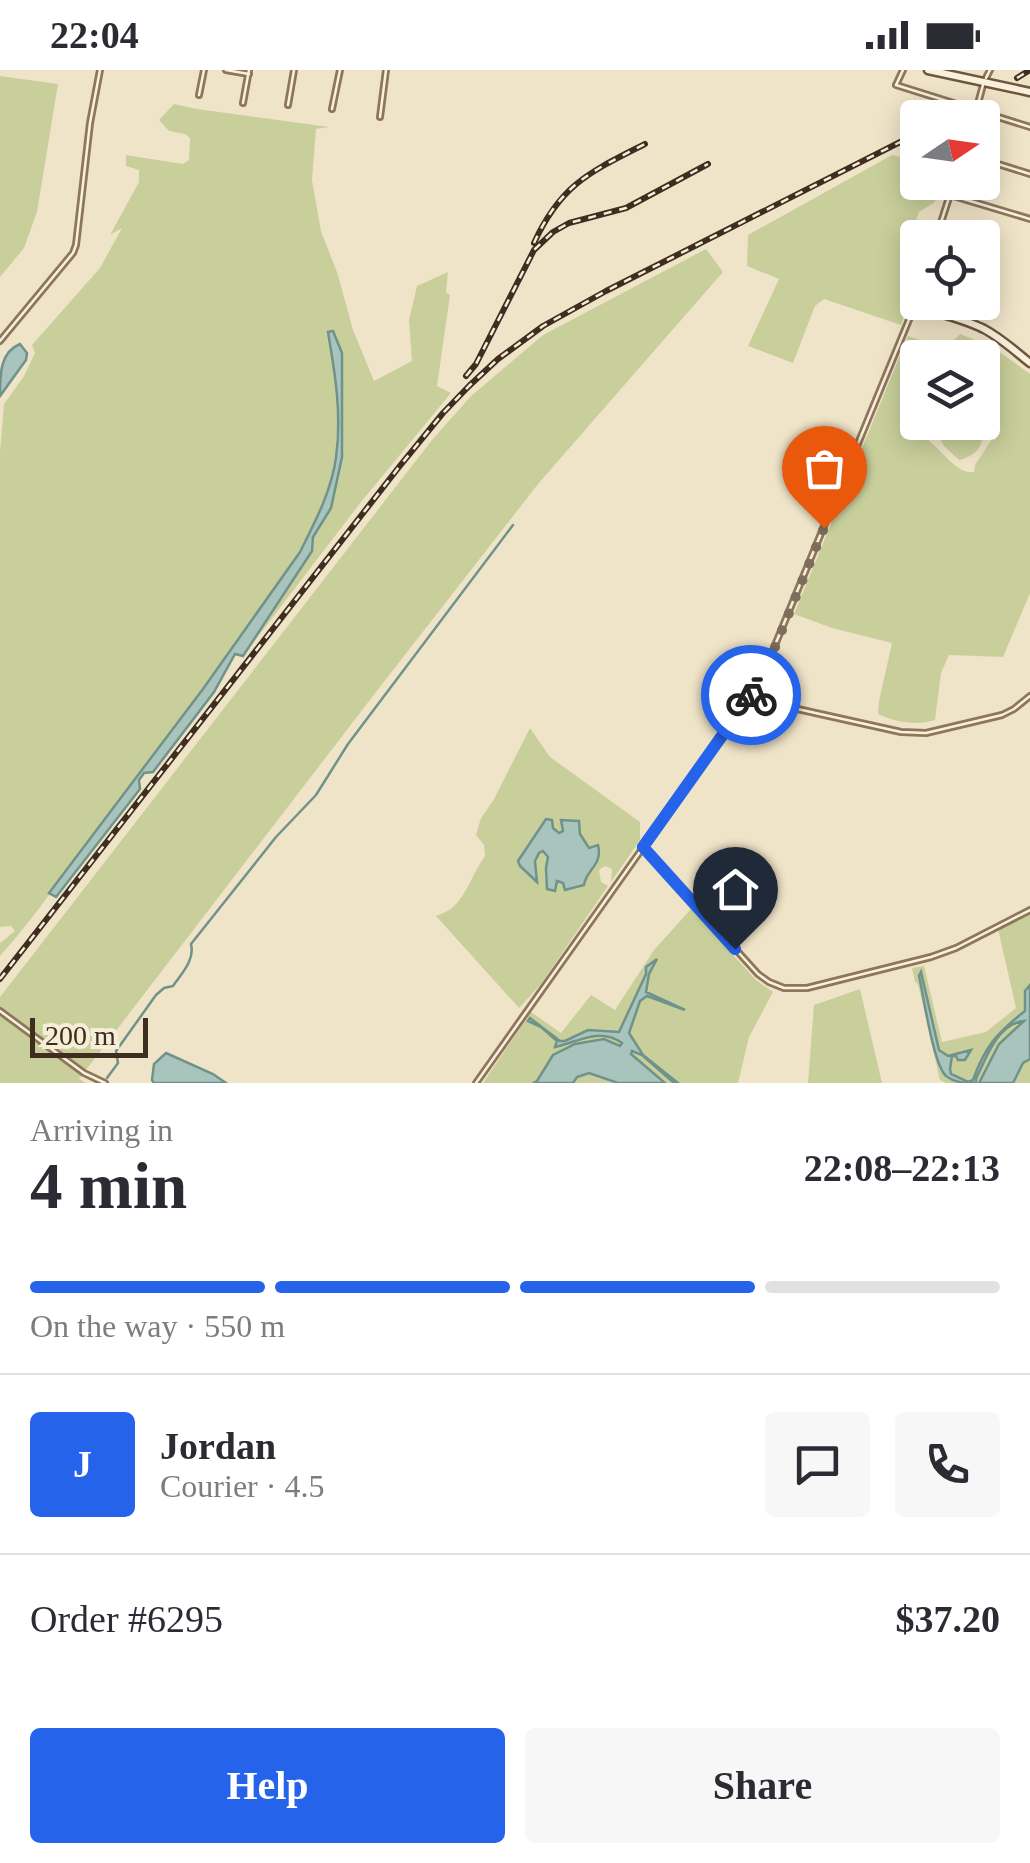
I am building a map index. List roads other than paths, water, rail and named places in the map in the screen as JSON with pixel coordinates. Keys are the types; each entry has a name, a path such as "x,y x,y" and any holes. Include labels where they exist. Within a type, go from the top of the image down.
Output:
{"street":[{"path":"0,341 73,253 100,70"},
{"path":"199,95 204,70"},
{"path":"226,70 249,72 243,103"},
{"path":"288,104 294,70"},
{"path":"332,109 340,70"},
{"path":"380,117 386,70"},
{"path":"903,70 896,85 944,100"},
{"path":"928,70 1030,92"},
{"path":"979,100 990,70"},
{"path":"1000,118 1030,127"},
{"path":"1000,165 1030,174"},
{"path":"966,200 1030,220"},
{"path":"476,1083 764,674 908,320"},
{"path":"962,320 984,329 1030,363"},
{"path":"753,693 775,704 920,733 1002,715 1030,696"},
{"path":"643,847 758,974 784,988 808,988 931,957 1030,910"},
{"path":"0,1012 84,1073 105,1083"}],"water":[{"path":"333,331 342,353 342,457 331,508 313,537 312,551 243,656 235,654 214,692 153,772 144,773 139,780 140,789 56,897 49,893 203,689 300,552 327,494 336,457 338,409 328,332"},
{"path":"20,344 27,353 26,360 0,396 5,358"},
{"path":"546,819 552,820 559,833 563,831 561,820 579,821 580,834 589,848 598,845 598,858 584,885 565,890 563,883 557,881 555,891 547,889 548,857 543,851 535,861 537,882 520,866 518,861"},
{"path":"657,959 646,992 685,1010 647,996 640,1001 629,1033 643,1055 678,1083 632,1051 665,1083 618,1083 589,1073 573,1083 533,1083 553,1055 575,1044 604,1039 620,1046 622,1043 597,1036 555,1047 557,1041 528,1021 530,1018 560,1041 588,1030 619,1032 646,967"},
{"path":"921,972 939,1050 948,1056 971,1050 965,1060 952,1056 950,1069 951,1074 968,1082 973,1080 993,1041 1025,1011 1025,991 1030,985 1030,1059 1023,1063 1013,1083 979,1083 999,1044 1024,1021 1000,1035 976,1083 964,1083 953,1080 946,1076 937,1058"},
{"path":"166,1053 226,1083 154,1083 154,1064"}],"waterway":[{"path":"107,1078 118,1063 116,1051 156,995 173,986 184,971 191,944 276,837 316,795 348,744 513,525"}],"railway":[{"path":"1017,78 1030,70"},
{"path":"0,979 399,467 443,413 498,359 543,326 606,291 900,142"},
{"path":"534,243 566,193 608,163 645,144"},
{"path":"466,376 476,364 534,250 553,232 569,223 626,208 708,164"}]}
